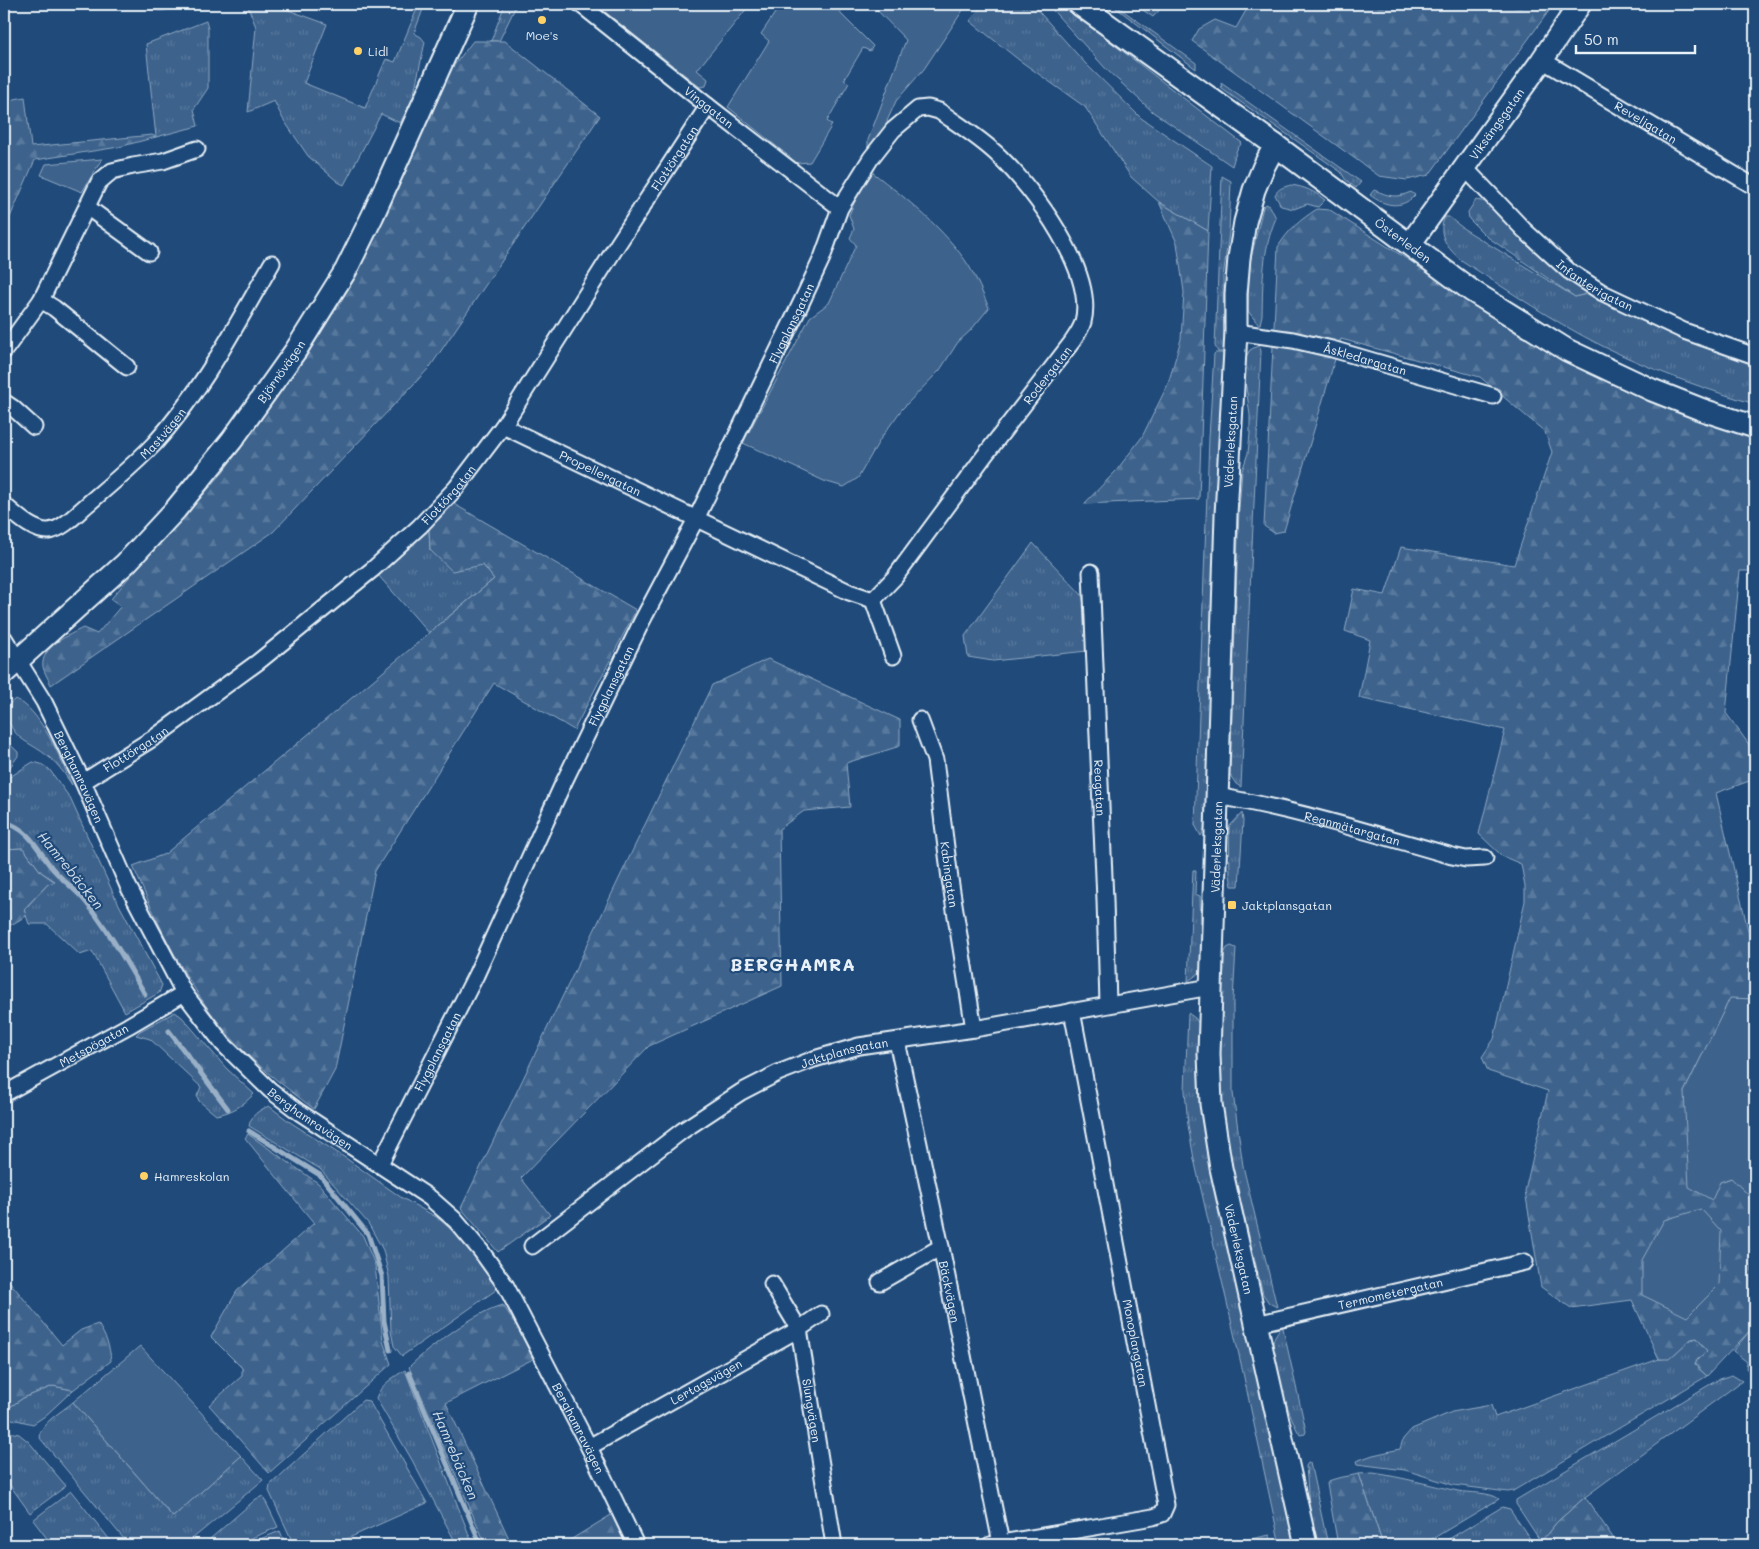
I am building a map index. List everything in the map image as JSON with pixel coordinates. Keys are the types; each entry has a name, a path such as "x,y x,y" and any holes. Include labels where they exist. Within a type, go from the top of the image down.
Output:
{"street":[{"name":"Björnövägen","path":"11,667 126,563 176,509 232,440 296,350 346,270 373,215 468,4"},
{"name":"Vinggatan","path":"580,4 840,208"},
{"name":"Österleden","path":"1079,4 1472,291 1567,350 1652,390 1703,410 1755,427"},
{"name":"Viksängsgatan","path":"1410,244 1580,4"},
{"name":"Reveljgatan","path":"1542,60 1750,184"},
{"name":"Flottörgatan","path":"83,782 155,737 258,662 373,569 420,526 456,488 503,426 708,106"},
{"name":"Rodergatan","path":"840,208 872,158 893,130 918,109 939,110 999,156 1029,190 1055,227 1070,255 1080,278 1085,304 1083,324 1072,342 985,455 895,577 874,600"},
{"name":"Väderleksgatan","path":"1275,146 1254,190 1245,222 1236,294 1236,332 1226,515 1209,1054 1211,1104 1222,1168 1306,1545"},
{"path":"4,351 41,300 99,182 112,171 163,161 197,149"},
{"name":"Infanterigatan","path":"1465,168 1524,230 1569,271 1603,293 1684,331 1755,356"},
{"path":"87,207 149,252"},
{"name":"Flygplansgatan","path":"380,1164 476,975 562,786 642,621 696,519 802,301 822,258 840,208"},
{"name":"Mastvägen","path":"4,505 28,525 48,531 62,526 113,483 154,444 191,396 214,364 272,263"},
{"path":"41,300 54,308 127,367"},
{"name":"Åskledargatan","path":"1236,332 1293,340 1332,349 1493,396"},
{"path":"4,402 34,427"},
{"name":"Propellergatan","path":"503,426 696,519"},
{"path":"696,519 849,592 874,600 893,656"},
{"name":"Reagatan","path":"1091,572 1106,900 1108,1004"},
{"name":"Berghamravägen","path":"4,638 11,667 44,702 83,782 128,886 184,993 223,1044 270,1090 334,1136 430,1198 455,1220 481,1251 506,1286 589,1447 636,1545"},
{"name":"Kabingatan","path":"920,720 935,760 950,879 974,1029"},
{"name":"Regnmätargatan","path":"1218,796 1351,828 1466,860 1485,858"},
{"name":"Jaktplansgatan","path":"532,1246 682,1131 741,1092 778,1073 814,1058 859,1046 974,1029 1210,986"},
{"name":"Metspögatan","path":"4,1094 184,993"},
{"name":"Monoplangatan","path":"995,1544 1153,1517 1162,1514 1166,1505 1148,1402 1072,1011"},
{"name":"Bäckvägen","path":"897,1041 941,1247 995,1544"},
{"path":"880,1282 941,1247"},
{"name":"Termometergatan","path":"1256,1324 1525,1262"},
{"name":"Slungvägen","path":"772,1284 799,1329 834,1545"},
{"name":"Lertagsvägen","path":"589,1447 799,1329 821,1314"}],"green space":[{"path":"140,4 181,4 160,11"},
{"path":"247,4 276,4 327,24 304,83 365,108 386,59 395,62 419,4 425,4 414,33 425,42 413,98 400,123 381,114 344,185 308,156 283,119 274,101 248,112 256,27"},
{"path":"505,4 517,4 499,41 491,41"},
{"path":"595,4 745,4 748,7 697,70 708,79 706,86 700,87"},
{"path":"781,4 836,4 842,10 840,13 873,46 870,51 863,48 844,80 849,83 827,121 832,125 810,162 797,163 728,107 769,41 761,34"},
{"path":"871,4 967,4 924,69 896,101 887,121 889,128 872,150 868,149 868,140 906,40"},
{"path":"983,4 1032,4 1085,63 1141,118 1212,166 1208,231 1159,202 1131,177 1085,107 1019,60 970,21"},
{"path":"1047,4 1057,4 1095,30 1242,143 1237,149 1232,166 1153,112 1107,70"},
{"path":"1111,4 1114,4 1196,63 1196,69"},
{"path":"1134,4 1165,4 1153,17"},
{"path":"1246,4 1469,4 1477,8 1486,4 1554,4 1429,175 1407,180 1379,176 1192,41 1199,29 1215,20 1236,28 1248,7"},
{"path":"206,21 208,29 208,88 194,109 198,126 156,137 146,44"},
{"path":"473,41 505,41 600,116 430,367 273,532 51,685 43,667 46,653 70,634 83,628 97,634 121,606 111,599 220,476 274,401 329,316 392,199 449,72"},
{"path":"1221,83 1361,182 1356,188 1345,179 1341,172 1222,89"},
{"path":"25,97 31,147 152,135 156,137 119,147 35,160 4,231 4,101"},
{"path":"102,159 82,192 41,175 46,164"},
{"path":"872,172 912,204 949,240 969,266 989,308 971,330 958,342 940,370 902,409 881,438 858,478 844,487 824,481 743,443 810,317 829,303 856,245 850,238 854,229 849,215 859,192"},
{"path":"1222,176 1231,181 1229,232 1223,277 1224,352 1218,352 1215,346"},
{"path":"1291,185 1309,190 1325,200 1318,207 1307,204 1294,209 1281,206 1275,195 1280,189"},
{"path":"1374,190 1392,196 1411,192 1415,195 1404,203 1393,205 1375,199 1370,195"},
{"path":"1476,200 1492,203 1512,221 1545,260 1589,293 1575,297 1486,236 1469,219 1468,212"},
{"path":"1159,202 1208,231 1199,499 1084,504 1116,471 1142,437 1168,384 1181,339 1184,292 1177,243"},
{"path":"1266,204 1270,206 1276,218 1268,242 1263,278 1262,315 1260,324 1258,324 1248,311 1249,267 1263,207"},
{"path":"1317,209 1330,210 1440,280 1674,409 1755,439 1755,571 1740,571 1726,713 1753,750 1755,779 1716,793 1755,960 1755,999 1730,999 1684,1092 1720,1182 1731,1178 1755,1201 1755,1325 1707,1376 1695,1365 1697,1360 1707,1351 1697,1338 1691,1339 1669,1359 1659,1359 1632,1300 1571,1308 1541,1287 1525,1191 1548,1091 1488,1071 1482,1057 1494,1039 1525,901 1525,886 1521,864 1502,856 1479,834 1505,730 1359,698 1370,640 1345,631 1354,589 1385,595 1401,547 1514,565 1552,452 1545,432 1480,377 1341,339 1284,531 1274,533 1264,526 1278,247 1295,226"},
{"path":"1445,217 1449,217 1464,229 1575,297 1589,293 1600,300 1755,361 1755,404 1690,383 1642,364 1604,347 1542,312 1456,256 1448,246 1443,235 1442,229"},
{"path":"1259,345 1261,351 1241,787 1236,784 1230,775 1239,509 1242,471 1248,453 1250,434 1245,358 1250,350"},
{"path":"1215,353 1224,353 1212,608 1207,795 1204,830 1201,836 1195,825 1209,438"},
{"path":"454,504 636,610 574,730 494,683 375,871 335,1070 314,1109 251,1058 218,1022 181,966 151,907 133,866 165,854 494,579 483,565 452,571 430,550 429,528"},
{"path":"429,528 430,550 483,565 494,579 429,633 378,575"},
{"path":"1033,543 1082,595 1085,610 1087,651 993,661 968,657 965,636"},
{"path":"768,659 900,720 900,746 846,763 850,807 804,811 779,829 782,986 649,1046 521,1178 550,1215 498,1252 461,1208 712,685"},
{"path":"15,699 24,704 41,724 56,750 72,785 53,761 22,739 12,729 4,709"},
{"path":"4,739 18,752 18,756 10,767 4,769"},
{"path":"33,762 49,769 70,798 115,897 162,985 159,993 125,1012 92,951 80,955 47,924 29,924 24,910 48,884 55,881 41,872 23,848 4,849 4,780"},
{"path":"1242,813 1239,886 1232,886 1229,827"},
{"path":"23,848 41,872 55,882 48,884 24,909 26,916 4,929 4,849"},
{"path":"1193,870 1196,870 1195,894 1200,896 1202,957 1200,971 1188,981"},
{"path":"1231,946 1236,948 1233,1000 1233,1093 1243,1166 1277,1307 1269,1303 1263,1294 1231,1162 1224,1123 1220,1085 1221,988 1224,954 1227,948"},
{"path":"1730,998 1755,999 1755,1201 1731,1178 1720,1182 1712,1200 1689,1187 1684,1092"},
{"path":"175,1012 182,1017 226,1068 254,1094 241,1105 216,1115 199,1101 197,1096 201,1087 150,1039 136,1035"},
{"path":"1188,1013 1199,1024 1198,1070 1201,1115 1211,1169 1264,1401 1294,1545 1280,1545 1194,1159 1185,1091"},
{"path":"269,1106 402,1198 438,1218 467,1244 498,1284 496,1290 402,1356 394,1346 391,1331 389,1277 383,1250 368,1223 320,1169 249,1126 256,1113"},
{"path":"248,1134 318,1183 363,1236 375,1265 383,1341 391,1364 269,1473 209,1405 242,1376 242,1368 211,1337 237,1291 314,1223 245,1138"},
{"path":"1701,1209 1721,1231 1719,1285 1687,1317 1642,1295 1642,1260 1664,1220"},
{"path":"4,1275 62,1345 81,1330 98,1324 107,1342 111,1361 73,1390 53,1386 23,1398 4,1411"},
{"path":"503,1305 520,1331 533,1359 446,1403 512,1545 486,1545 409,1367 440,1340 467,1322 480,1314"},
{"path":"1755,1325 1755,1379 1746,1368 1747,1362 1733,1351"},
{"path":"1281,1327 1283,1328 1306,1431 1305,1434 1300,1435 1291,1417 1275,1365 1273,1342"},
{"path":"1697,1338 1707,1351 1697,1360 1695,1365 1707,1376 1513,1491 1453,1485 1405,1470 1357,1464 1356,1461 1373,1455 1400,1449 1403,1439 1412,1429 1452,1412 1491,1405 1495,1417 1659,1359 1665,1359 1691,1340"},
{"path":"140,1346 241,1456 173,1517 73,1402"},
{"path":"405,1370 473,1545 457,1545 412,1460 376,1398 384,1385"},
{"path":"1732,1375 1742,1381 1585,1497 1557,1522 1541,1542 1516,1504 1516,1500 1719,1379"},
{"path":"53,1386 73,1390 45,1416 33,1424 4,1417 4,1411 23,1398"},
{"path":"363,1400 369,1401 427,1503 333,1545 294,1545 269,1491 270,1485"},
{"path":"73,1402 173,1517 241,1456 263,1480 185,1545 129,1545 39,1437 44,1426"},
{"path":"4,1431 19,1434 29,1442 66,1486 30,1513 4,1477"},
{"path":"1310,1463 1328,1545 1317,1545 1309,1505 1306,1466"},
{"path":"1373,1473 1458,1491 1485,1494 1499,1499 1422,1545 1383,1545 1359,1474"},
{"path":"1359,1474 1383,1545 1338,1545 1327,1484 1328,1481"},
{"path":"71,1491 114,1545 52,1545 33,1520"},
{"path":"263,1496 278,1527 235,1545 203,1545 256,1499"},
{"path":"1585,1497 1618,1545 1538,1545 1557,1522"},
{"path":"1502,1507 1510,1509 1534,1545 1439,1545"},
{"path":"611,1515 626,1545 562,1545"},
{"path":"280,1531 286,1545 251,1545 250,1543"},
{"path":"1270,1535 1271,1545 1222,1545"}],"waterway":[{"name":"Hamrebäcken","path":"4,822 13,825 27,835 52,868 85,901 109,934 145,994"},
{"name":"Hamrebäcken","path":"169,1031 228,1109"},
{"name":"Hamrebäcken","path":"249,1131 320,1175 368,1234 382,1276 384,1321 390,1350"},
{"name":"Hamrebäcken","path":"409,1373 481,1545"}],"place":[{"name":"Moe's","path":"542,20"},
{"name":"Lidl","path":"358,51"},
{"name":"Jaktplansgatan","path":"1232,905"},
{"name":"Hamreskolan","path":"144,1176"}],"district":[{"name":"BERGHAMRA","path":"793,964"}]}
